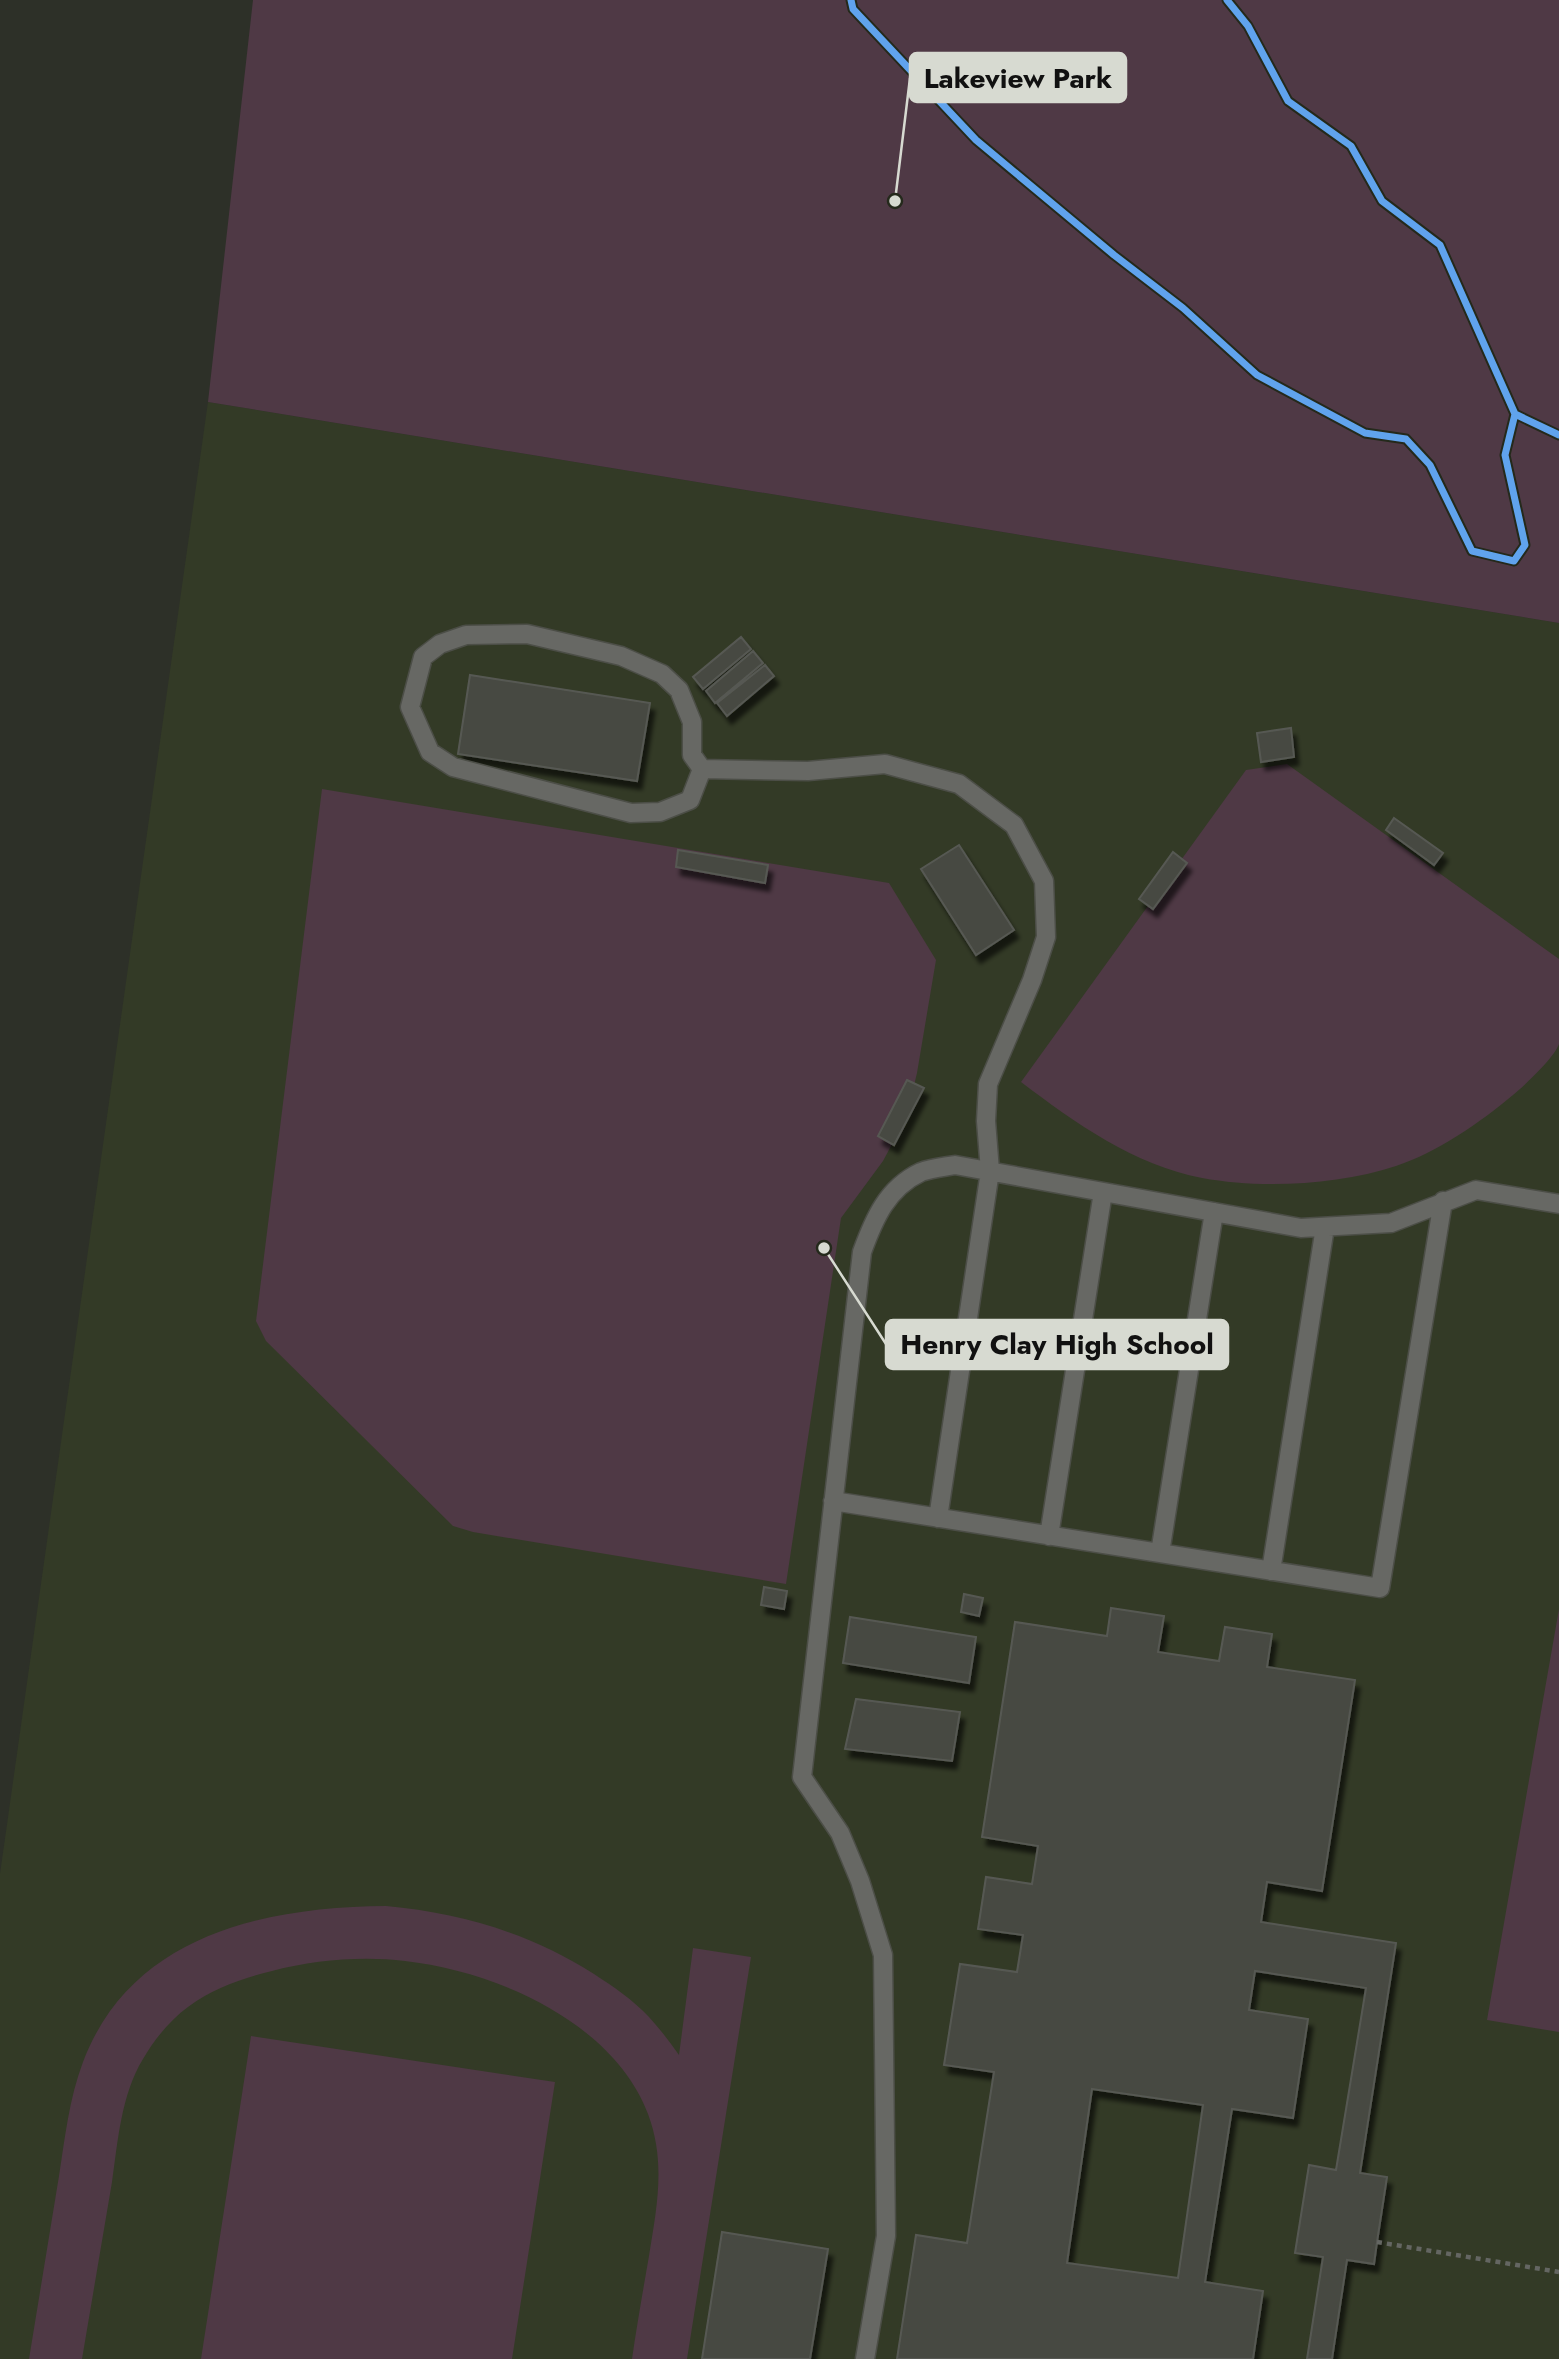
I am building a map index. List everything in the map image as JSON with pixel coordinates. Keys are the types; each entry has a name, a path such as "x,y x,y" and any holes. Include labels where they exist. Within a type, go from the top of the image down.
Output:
{"lane":[{"path":"491,634 527,634 621,656 662,674 679,690 692,722 692,755 702,769 690,800 660,812 631,813 453,767 430,752 410,707 424,657 440,644 466,635 491,634"},
{"path":"702,769 808,771 885,764 959,783 1014,825 1044,881 1046,937 1032,980 988,1084 986,1121 990,1171 938,1518"},
{"path":"865,2359 886,2236 883,1955 860,1881 840,1833 802,1777 862,1252 874,1218 897,1188 922,1172 954,1165 1301,1228 1391,1223 1476,1190 1559,1204"},
{"path":"1049,1536 1103,1192"},
{"path":"834,1501 1380,1588 1443,1201"},
{"path":"1160,1553 1214,1212"},
{"path":"1271,1571 1325,1227"}],"path":[{"path":"1377,2242 1559,2272"}],"shaded area":[{"path":"253,0 1559,0 1559,623 208,402"},
{"path":"208,402 1559,623 1559,2359 0,2359 0,1874"},
{"path":"1287,764 1559,959 1559,1044 1539,1071 1518,1091 1472,1126 1427,1153 1396,1166 1350,1177 1300,1183 1249,1183 1202,1178 1177,1172 1129,1153 1084,1127 1021,1082 1246,770"},
{"path":"322,789 889,883 936,960 917,1073 906,1118 883,1161 841,1218 786,1584 473,1532 453,1526 266,1341 256,1321"},
{"path":"1559,1609 1559,2032 1487,2020"},
{"path":"386,1906 468,1920 520,1936 545,1947 594,1974 623,1994 649,2017 679,2055 693,1948 751,1957 687,2359 632,2359 655,2220 658,2167 654,2132 632,2082 608,2053 580,2028 548,2007 513,1990 477,1976 440,1967 372,1959 305,1964 239,1980 198,2000 181,2012 163,2031 147,2052 125,2103 82,2359 29,2359 71,2104 83,2062 105,2019 133,1984 168,1957 207,1937 249,1922 294,1913"},
{"path":"251,2036 555,2082 512,2359 201,2359"}],"building":[{"path":"741,637 751,649 703,689 693,677"},
{"path":"753,651 763,663 715,703 706,691"},
{"path":"765,665 774,676 727,716 717,703"},
{"path":"470,675 650,703 637,781 458,754"},
{"path":"1291,728 1294,757 1261,762 1257,733"},
{"path":"1394,818 1443,853 1434,865 1386,830"},
{"path":"959,845 1014,930 976,955 921,869"},
{"path":"678,850 768,865 765,883 676,867"},
{"path":"1173,852 1187,863 1153,909 1139,899"},
{"path":"907,1080 924,1088 894,1145 878,1136"},
{"path":"764,1587 787,1591 784,1609 761,1605"},
{"path":"964,1594 983,1598 979,1616 961,1612"},
{"path":"1111,1608 1164,1616 1158,1652 1219,1661 1225,1627 1272,1634 1267,1667 1355,1680 1322,1891 1267,1882 1261,1922 1396,1943 1360,2173 1387,2177 1374,2264 1347,2260 1332,2359 1307,2359 1323,2257 1295,2253 1309,2165 1336,2170 1366,1988 1255,1971 1249,2010 1308,2019 1293,2118 1232,2109 1205,2282 1263,2291 1253,2359 897,2359 916,2235 967,2243 994,2072 944,2065 960,1964 1017,1972 1023,1935 978,1929 986,1877 1032,1884 1038,1846 982,1837 1015,1622 1107,1636","holes":["1092,2089 1203,2105 1178,2278 1067,2263"]},
{"path":"850,1617 976,1637 969,1683 843,1663"},
{"path":"856,1699 960,1712 952,1761 845,1749"},
{"path":"722,2232 828,2249 810,2359 702,2359"}],"cycle path":[{"path":"851,0 853,9 976,140 1114,255 1183,308 1257,375 1365,433 1406,439 1430,465 1472,551 1514,561 1525,545 1505,455 1515,414"},
{"path":"1227,0 1248,26 1288,101 1351,146 1382,201 1440,245 1515,414 1559,435"}],"place":[{"name":"Lakeview Park","path":"895,201"},
{"name":"Henry Clay High School","path":"824,1248"}]}
